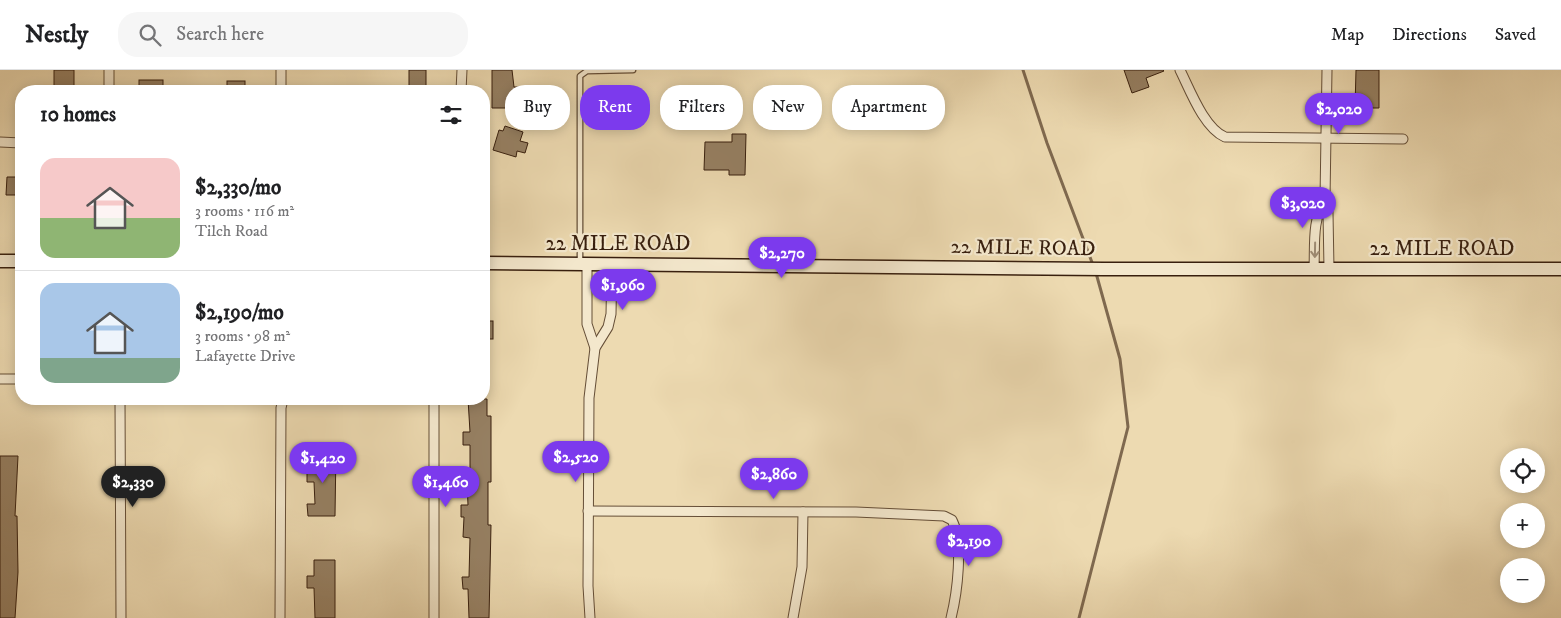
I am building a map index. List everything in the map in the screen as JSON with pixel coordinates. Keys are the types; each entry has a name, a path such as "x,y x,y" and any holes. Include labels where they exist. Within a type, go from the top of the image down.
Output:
{"street":[{"path":"109,70 109,85"},
{"path":"281,70 281,85"},
{"path":"462,70 462,85"},
{"path":"1180,70 1207,122 1217,134 1231,137 1403,139"},
{"path":"1327,70 1325,199 1328,213 1329,269"},
{"path":"0,142 15,142"},
{"path":"1314,269 1315,223 1317,212 1325,199"},
{"path":"0,260 15,261"},
{"name":"22 MILE ROAD","path":"490,263 1081,269 1561,269"},
{"path":"583,264 587,324 595,348 589,406 588,599 590,618"},
{"path":"595,348 608,327 611,314 612,264"},
{"path":"0,379 15,380"},
{"path":"120,405 121,618"},
{"path":"280,618 282,405"},
{"path":"434,405 434,618"},
{"path":"588,511 937,515 952,520 957,535 957,579 951,618"},
{"path":"793,618 802,567 802,512"}],"lane":[{"path":"580,70 583,264"},
{"path":"580,76 587,71 633,70"}],"building":[{"path":"54,70 74,70 74,85 54,85"},
{"path":"409,70 426,70 426,85 409,85"},
{"path":"492,70 512,70 514,85 505,85 505,108 492,108"},
{"path":"1124,70 1164,71 1146,78 1149,87 1132,93"},
{"path":"1356,70 1379,70 1379,108 1355,108"},
{"path":"139,80 163,80 163,85 139,85"},
{"path":"227,81 245,81 245,85 227,85"},
{"path":"505,126 505,130 523,132 520,141 528,143 525,153 517,151 516,157 493,150 499,130 503,131"},
{"path":"732,134 746,134 745,175 729,175 729,170 704,170 705,142 732,142"},
{"path":"7,177 15,177 15,195 6,195"},
{"path":"490,321 493,321 493,339 490,339"},
{"path":"468,405 487,405 487,416 491,416 491,482 488,482 488,525 491,525 489,618 469,618 468,589 463,589 462,577 469,577 470,538 463,537 464,517 461,517 461,505 468,505 467,482 464,482 463,469 470,469 470,445 463,445 463,432 470,432"},
{"path":"316,450 336,450 335,516 308,516 307,504 315,504 314,482 307,482 307,465 317,465"},
{"path":"0,456 18,456 15,516 17,516 18,572 15,618 0,618"},
{"path":"314,560 335,560 335,618 315,618 314,588 307,588 307,576 314,576"}],"waterway":[{"path":"1023,70 1047,143 1093,265"},
{"path":"1079,618 1128,427 1120,359 1096,273"}]}
